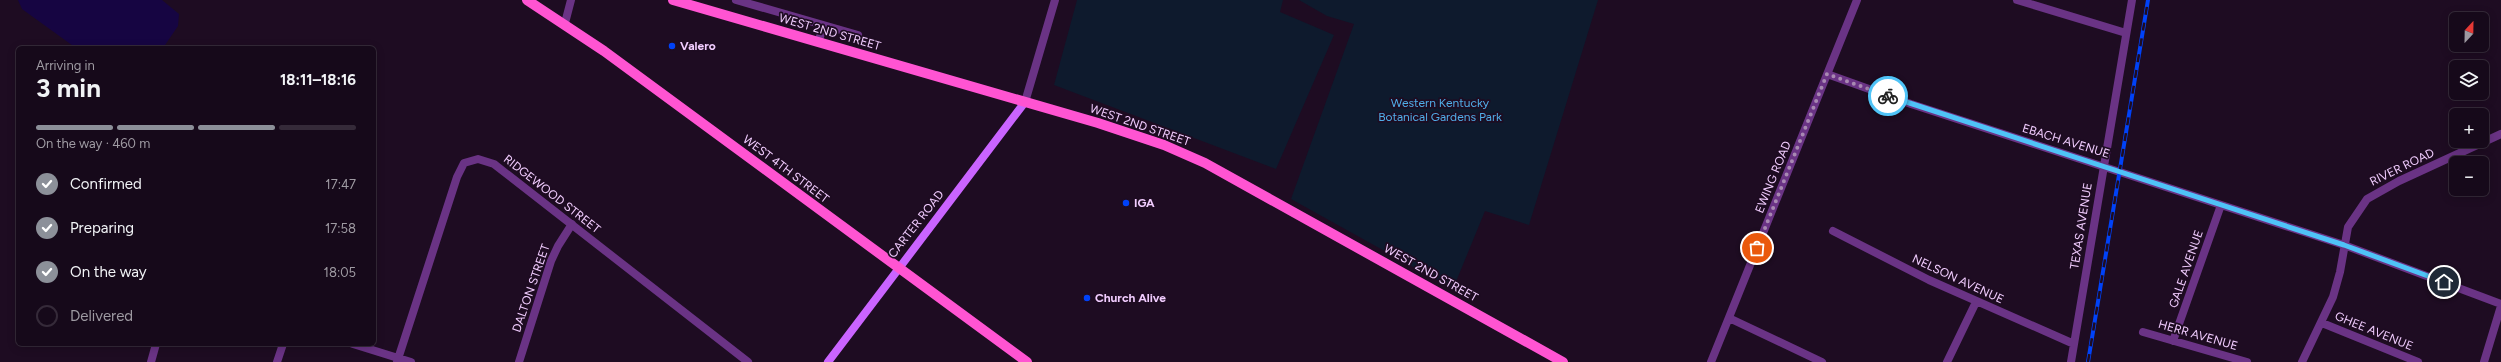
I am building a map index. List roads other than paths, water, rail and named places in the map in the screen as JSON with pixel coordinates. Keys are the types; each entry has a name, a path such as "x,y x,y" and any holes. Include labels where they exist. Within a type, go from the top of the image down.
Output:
{"main road":[{"name":"WEST 4TH STREET","path":"528,0 565,23 1027,362"},
{"name":"WEST 2ND STREET","path":"673,0 1142,137 1205,162 1563,362"},
{"name":"CARTER ROAD","path":"828,362 898,268 1026,102"}],"street":[{"path":"565,23 572,0"},
{"name":"WEST 2ND STREET","path":"736,0 858,35"},
{"path":"1026,102 1055,0"},
{"name":"EWING ROAD","path":"1711,362 1857,0"},
{"path":"2017,0 2126,33"},
{"name":"TEXAS AVENUE","path":"2071,362 2132,0"},
{"path":"818,42 824,26"},
{"name":"EBACH AVENUE","path":"1827,74 1911,104 2104,165 2344,245 2501,305"},
{"name":"RIVER ROAD","path":"2302,362 2322,323 2337,284 2348,227 2367,199 2376,192 2501,134"},
{"name":"RIDGEWOOD STREET","path":"398,360 446,208 464,163 478,159 494,164 748,362"},
{"name":"GALE AVENUE","path":"2174,341 2221,205"},
{"name":"DALTON STREET","path":"519,362 551,261 558,246 572,224"},
{"name":"NELSON AVENUE","path":"1833,231 1976,302 2074,344"},
{"path":"1947,362 1976,302"},
{"path":"2484,362 2501,305"},
{"path":"1729,318 1822,362"},
{"name":"GHEE AVENUE","path":"2322,323 2418,362"},
{"name":"HERR AVENUE","path":"2143,332 2247,362"},
{"path":"151,362 155,346"},
{"path":"277,362 282,346"},
{"path":"359,346 398,360 411,362"}],"railway":[{"path":"2088,362 2148,0"}],"place":[{"name":"Valero","path":"672,46"},
{"name":"IGA","path":"1126,203"},
{"name":"Church Alive","path":"1087,298"}],"park label":[{"name":"Western Kentucky Botanical Gardens Park","path":"1440,110"}]}
